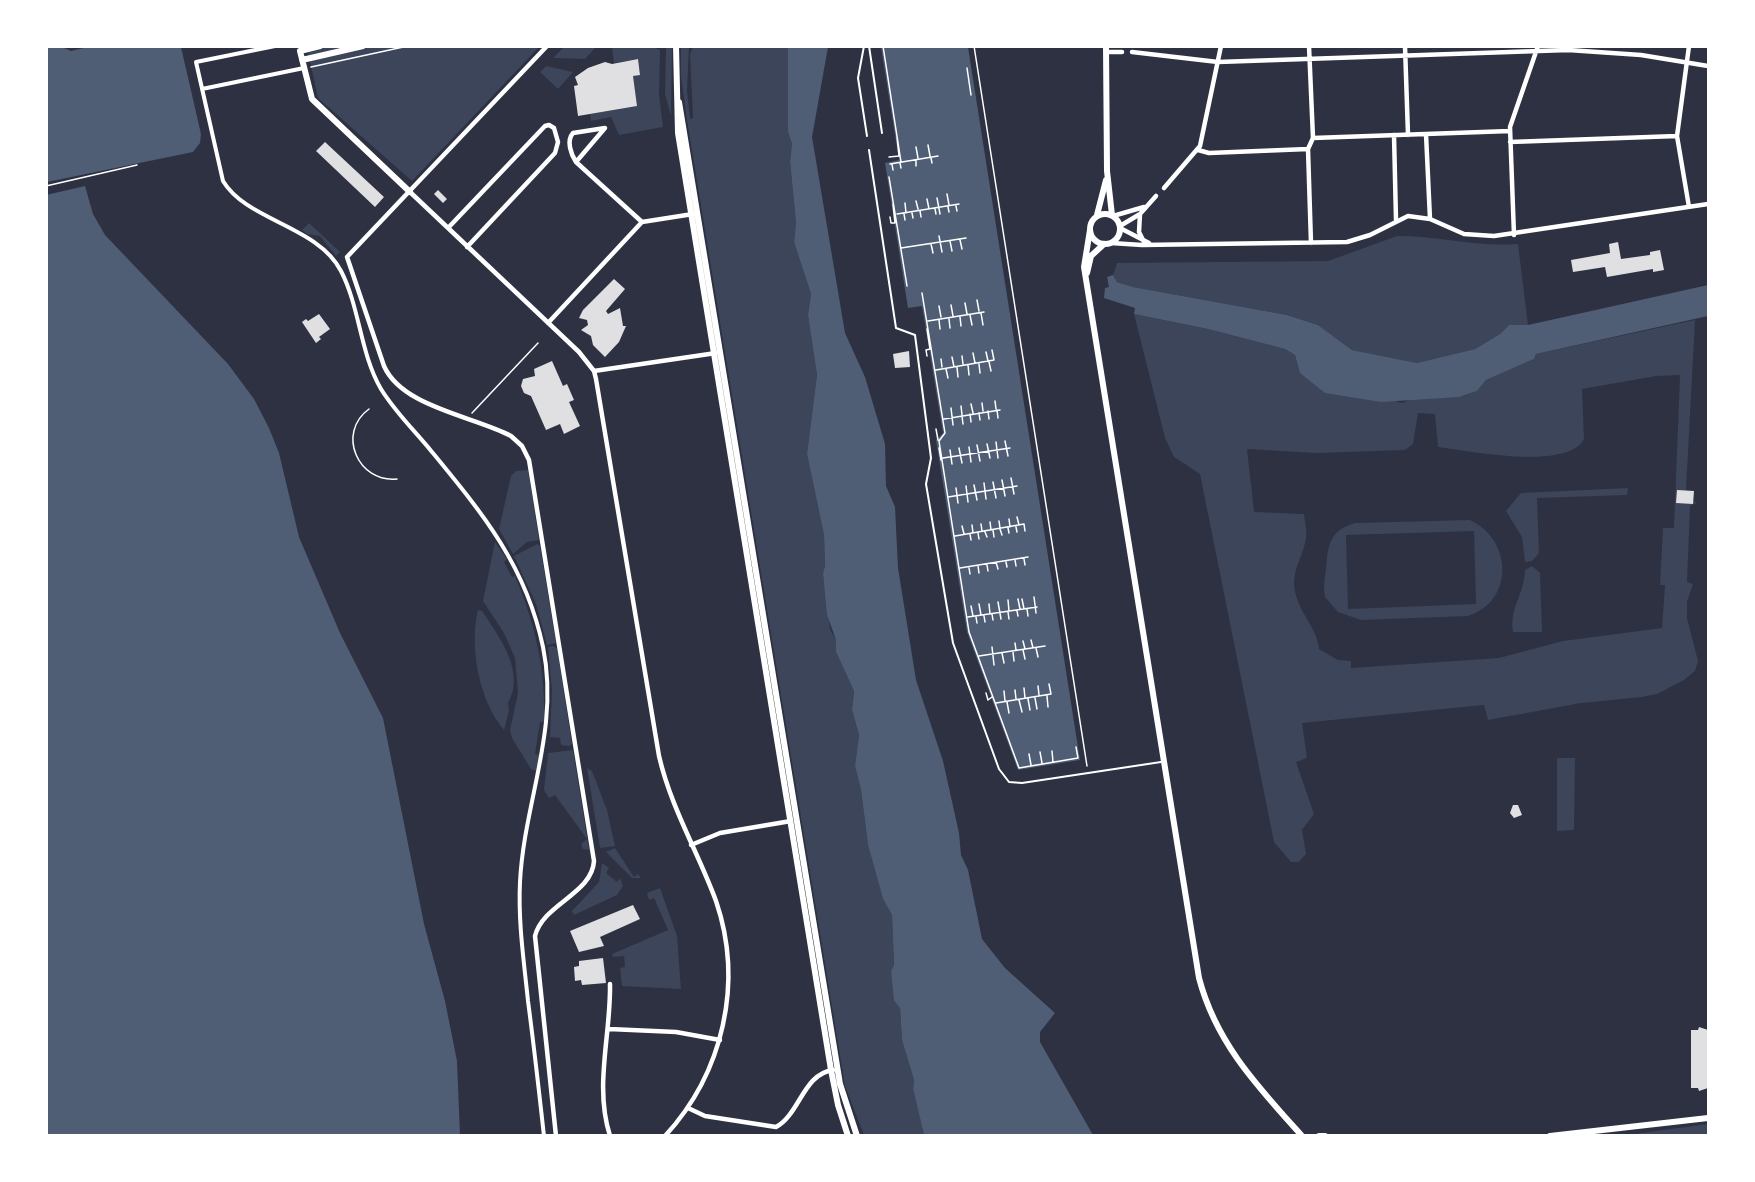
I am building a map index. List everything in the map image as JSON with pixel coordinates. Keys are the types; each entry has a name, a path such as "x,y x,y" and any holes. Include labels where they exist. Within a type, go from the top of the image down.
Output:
{"street":[{"path":"275,46 196,62 219,169 226,186 250,206 326,250 342,272 359,316 366,348 380,386 499,537 527,593 542,640 548,694 547,728 523,858 520,898 521,936 544,1136"},
{"path":"320,46 300,51 312,99 579,352 594,371 656,741 670,795 716,902 725,938 728,986 720,1040 710,1068 688,1108 665,1136"},
{"path":"302,60 363,46"},
{"path":"547,46 347,257 384,366 391,379 406,393 511,436 522,446 529,460 594,855 594,866 588,878 542,920 535,936 556,1136"},
{"path":"676,46 677,92 695,213 838,1105 847,1134"},
{"path":"1164,188 1198,150 1221,46"},
{"path":"1310,46 1313,138 1308,149 1311,243"},
{"path":"1406,46 1408,135"},
{"path":"1689,46 1677,135 1689,207"},
{"path":"1122,52 1106,49 1107,171 1112,215 1120,227 1144,242 1157,244"},
{"path":"1132,52 1218,62 1538,49 1613,52 1708,66"},
{"path":"1514,235 1510,131 1512,119 1538,49"},
{"path":"202,89 304,68"},
{"path":"448,228 545,126 549,125 554,128 558,142 555,153 467,247"},
{"path":"576,162 605,128 570,135 571,153 576,162 642,222"},
{"path":"1313,138 1510,131"},
{"path":"1426,134 1430,219"},
{"path":"1394,135 1396,220"},
{"path":"1510,142 1677,135"},
{"path":"1198,150 1209,153 1308,149"},
{"path":"1107,171 1097,215 1091,222 1083,262 1195,956 1207,1008 1235,1058 1302,1136"},
{"path":"1087,280 1090,259 1117,237 1120,227 1140,214 1156,196"},
{"path":"1090,230 1094,239 1108,243 1311,243 1354,241 1396,220 1413,216 1430,219 1455,232 1470,236 1514,235 1708,204"},
{"path":"1097,215 1132,213 1146,206"},
{"path":"548,323 642,222 695,213"},
{"path":"1140,214 1139,232 1144,242"},
{"path":"594,371 717,352"},
{"path":"691,845 720,833 794,821"},
{"path":"610,984 609,1029 603,1084 604,1113 610,1136"},
{"path":"609,1029 676,1032 720,1040"},
{"path":"688,1108 712,1118 770,1127 782,1124 815,1078 834,1070"},
{"path":"834,1070 857,1136"},
{"path":"1550,1136 1708,1118"},
{"path":"768,1136 770,1127"},
{"path":"1582,1136 1611,1129"},
{"path":"1319,1136 1325,1136"}],"lane":[{"path":"864,46 858,78 867,136"},
{"path":"869,46 882,133"},
{"path":"869,150 896,328 915,334 932,458 926,484 953,643 999,769 1006,779 1017,784 1164,761"}],"path":[{"path":"304,68 408,46"},
{"path":"883,46 901,168"},
{"path":"974,46 1088,767"},
{"path":"967,68 971,95"},
{"path":"889,157 899,156 897,137"},
{"path":"928,145 932,163"},
{"path":"916,147 916,166"},
{"path":"893,170 891,164 938,156"},
{"path":"923,158 924,164"},
{"path":"908,161 909,165"},
{"path":"46,186 137,165"},
{"path":"889,177 907,286"},
{"path":"947,194 949,212"},
{"path":"937,198 940,214"},
{"path":"927,199 928,209"},
{"path":"916,201 921,217"},
{"path":"904,203 905,220"},
{"path":"890,217 891,223 895,223 894,204"},
{"path":"896,214 957,205 957,211"},
{"path":"935,208 936,214"},
{"path":"912,212 913,218"},
{"path":"956,233 957,239"},
{"path":"947,234 952,251"},
{"path":"939,236 942,252"},
{"path":"930,237 933,254"},
{"path":"921,238 922,245"},
{"path":"901,248 966,238"},
{"path":"914,239 914,246"},
{"path":"960,239 962,249"},
{"path":"905,241 906,247"},
{"path":"922,293 930,349 926,350 927,356"},
{"path":"977,300 982,312 983,325"},
{"path":"965,303 967,315"},
{"path":"951,305 953,317"},
{"path":"939,306 940,329"},
{"path":"927,321 982,312"},
{"path":"970,314 972,325"},
{"path":"960,316 962,326"},
{"path":"948,318 950,328"},
{"path":"928,329 945,433 939,441 967,617 978,656 1019,768 1078,758 1076,747"},
{"path":"467,418 538,343"},
{"path":"935,370 994,360 992,350"},
{"path":"986,352 991,371"},
{"path":"973,353 975,363"},
{"path":"962,356 964,365"},
{"path":"952,357 958,377"},
{"path":"941,359 942,369"},
{"path":"979,363 980,373"},
{"path":"968,364 969,375"},
{"path":"946,368 948,378"},
{"path":"994,401 998,410 998,418"},
{"path":"982,402 983,412"},
{"path":"971,404 971,422"},
{"path":"961,406 963,424"},
{"path":"951,408 953,425"},
{"path":"369,409 355,428 353,438 357,456 362,466 375,477 397,479"},
{"path":"943,419 998,410"},
{"path":"988,411 990,419"},
{"path":"979,413 980,420"},
{"path":"936,429 942,459"},
{"path":"1005,441 1008,456"},
{"path":"996,442 998,458"},
{"path":"987,444 990,459"},
{"path":"977,446 980,461"},
{"path":"969,447 971,462"},
{"path":"959,448 962,463"},
{"path":"942,459 1010,448"},
{"path":"950,450 952,464"},
{"path":"1011,478 1014,494"},
{"path":"1002,480 1005,496"},
{"path":"993,482 996,498"},
{"path":"984,483 986,499"},
{"path":"975,485 977,500"},
{"path":"966,486 968,502"},
{"path":"948,497 1017,486"},
{"path":"956,488 958,503"},
{"path":"1017,517 1017,532"},
{"path":"1008,519 1009,533"},
{"path":"999,521 1002,535"},
{"path":"990,522 994,537"},
{"path":"981,524 987,537"},
{"path":"971,540 972,525"},
{"path":"954,536 1024,525 1025,531"},
{"path":"962,526 963,540"},
{"path":"978,532 979,539"},
{"path":"1024,551 1025,565"},
{"path":"1016,552 1016,566"},
{"path":"1006,567 1008,553"},
{"path":"999,555 1000,561"},
{"path":"991,556 993,563"},
{"path":"959,568 1026,557"},
{"path":"983,558 988,571"},
{"path":"975,559 979,573"},
{"path":"967,560 970,574"},
{"path":"996,562 998,569"},
{"path":"1034,597 1036,613"},
{"path":"1018,599 1018,616"},
{"path":"1022,599 1028,616"},
{"path":"1008,600 1009,619"},
{"path":"998,602 1001,619"},
{"path":"980,604 985,622"},
{"path":"989,604 993,620"},
{"path":"971,606 977,623"},
{"path":"967,617 1036,607"},
{"path":"1031,640 1038,657"},
{"path":"1023,641 1025,659"},
{"path":"1014,661 1015,643"},
{"path":"1007,645 1008,652"},
{"path":"1000,646 1004,663"},
{"path":"978,656 1045,646"},
{"path":"992,647 994,664"},
{"path":"985,648 986,655"},
{"path":"986,677 993,698 988,699 986,693"},
{"path":"996,703 1051,694 1049,684"},
{"path":"1038,686 1039,696"},
{"path":"1024,688 1030,711"},
{"path":"1015,690 1022,712"},
{"path":"1004,692 1009,714"},
{"path":"1046,695 1048,708"},
{"path":"1035,697 1037,709"},
{"path":"1052,751 1053,762"},
{"path":"1040,752 1042,764"},
{"path":"1029,754 1031,766"}],"shaded area":[{"path":"47,47 62,47 71,51 88,47 181,47 201,134 200,143 193,152 47,182"},
{"path":"307,47 539,47 412,181 318,98"},
{"path":"564,47 596,47 585,59 553,58"},
{"path":"612,47 653,47 660,50 659,94 663,127 619,135 611,117 591,121 590,114 637,106 633,76 640,73 638,59 614,63"},
{"path":"666,47 672,47 671,116 665,94"},
{"path":"681,47 689,47 687,90 690,119 693,118 690,54 693,47 788,47 788,132 792,144 790,161 796,223 794,242 811,294 808,315 817,375 807,454 824,535 825,566 823,573 830,629 836,640 836,652 854,691 852,710 859,735 855,767 861,790 868,845 883,899 892,915 894,965 891,971 900,1008 902,1040 914,1080 913,1089 924,1135 864,1135 845,1086 687,120 681,77"},
{"path":"788,47 828,47 812,137 845,333 865,377 885,444 886,486 895,507 898,568 916,680 943,761 959,833 961,855 968,870 982,939 1005,968 1055,1013 1040,1032 1040,1042 1093,1135 924,1135 913,1089 914,1080 902,1040 900,1008 894,1000 891,971 894,965 892,915 883,899 868,845 861,790 855,766 859,735 852,710 854,691 836,652 836,640 827,615 823,573 825,566 824,535 807,454 817,375 808,315 811,294 794,242 796,223 790,161 792,144 788,132"},
{"path":"881,47 968,47 1080,760 1018,770 967,632 936,440 943,433 922,306 908,308 885,163 899,160"},
{"path":"546,66 573,72 558,89 540,72"},
{"path":"85,186 93,214 105,235 228,364 254,399 279,453 299,537 340,633 383,718 424,924 445,1001 457,1061 460,1135 47,1135 46,195"},
{"path":"309,223 340,252 336,256 320,236 307,234 302,230"},
{"path":"1397,236 1502,245 1518,244 1528,325 1509,325 1500,334 1475,349 1417,363 1352,350 1318,325 1287,315 1133,287 1117,282 1113,275 1117,263 1328,261"},
{"path":"1113,275 1117,282 1133,287 1287,315 1318,325 1352,350 1417,363 1475,349 1500,334 1509,325 1528,325 1708,285 1708,316 1536,354 1534,359 1486,380 1477,391 1459,397 1381,402 1325,393 1300,373 1295,355 1285,349 1208,329 1134,314 1135,308 1104,298 1105,288 1109,287 1107,277"},
{"path":"1134,314 1208,329 1285,349 1295,355 1300,373 1402,403 1415,398 1459,397 1477,391 1486,380 1534,359 1536,354 1695,320 1686,490 1696,503 1690,506 1687,582 1693,584 1687,602 1687,618 1698,661 1695,671 1684,680 1657,694 1581,703 1488,720 1484,705 1302,723 1307,758 1296,762 1314,814 1302,830 1306,854 1299,862 1291,862 1274,842 1200,474 1174,457 1165,438","holes":["1680,375 1674,528 1663,528 1660,585 1665,585 1662,628 1563,641 1499,658 1351,668 1351,661 1338,660 1319,649 1315,633 1298,603 1294,584 1306,536 1304,514 1254,512 1247,449 1316,453 1405,450 1413,444 1418,413 1435,414 1438,447 1493,455 1539,457 1558,454 1574,449 1584,439 1582,389 1656,376"]},
{"path":"528,470 539,540 527,542 513,554 499,529 511,476 516,471"},
{"path":"1628,488 1627,495 1537,498 1539,553 1532,561 1525,562 1522,537 1506,511 1521,493"},
{"path":"1470,520 1484,529 1494,541 1500,555 1502,570 1500,584 1494,597 1483,608 1468,616 1361,620 1338,612 1325,597 1324,582 1328,552 1336,534 1341,529 1356,523","holes":["1474,531 1476,604 1348,609 1346,535"]},
{"path":"495,542 507,559 504,562 512,577 515,576 538,647 543,684 544,722 540,722 535,754 540,755 536,771 531,769 512,738 510,730 518,693 515,658 504,633 483,601"},
{"path":"537,544 540,546 556,643 547,645 536,604 514,556"},
{"path":"1532,566 1540,573 1542,632 1513,632 1513,615 1525,570"},
{"path":"478,610 482,611 496,632 512,667 513,691 508,703 509,711 504,730 488,704 478,673 475,640"},
{"path":"548,647 557,648 572,744 569,746 561,745 560,738 550,737 552,690"},
{"path":"573,750 589,850 583,849 581,844 587,839 555,795 549,798 544,790 548,753"},
{"path":"1557,758 1575,758 1574,830 1557,831"},
{"path":"587,768 592,771 607,810 615,846 600,848"},
{"path":"615,848 634,877 638,874 641,878 632,878 606,852"},
{"path":"602,863 609,868 606,873 617,882 620,878 623,886 617,895 574,915 572,911 599,882"},
{"path":"660,888 677,936 681,989 622,986 620,968 625,967 624,956 613,957 612,954 668,930 654,898 649,900 647,893"},
{"path":"1708,1124 1708,1135 1626,1135"}],"building":[{"path":"638,59 640,75 633,76 637,106 578,116 574,86 578,85 575,77 588,68 605,62 612,64"},
{"path":"325,142 384,197 375,207 316,151"},
{"path":"438,190 447,199 443,203 434,194"},
{"path":"1618,242 1621,259 1650,255 1650,252 1660,250 1664,270 1653,272 1653,269 1607,277 1605,267 1573,272 1571,260 1610,253 1609,244"},
{"path":"614,279 625,289 606,311 608,314 620,308 623,326 626,326 619,342 605,357 593,345 591,336 581,330 588,325 587,320 579,318 583,310"},
{"path":"319,314 330,329 319,337 321,339 316,343 302,322"},
{"path":"909,351 910,367 895,368 893,354"},
{"path":"552,361 563,386 567,384 574,400 569,402 580,426 564,434 560,424 546,430 531,396 524,393 521,386 523,379 535,376 534,369"},
{"path":"1677,490 1694,491 1693,504 1676,503"},
{"path":"1513,805 1518,805 1522,815 1514,818 1510,813"},
{"path":"633,905 640,919 600,937 604,946 579,952 570,931"},
{"path":"603,958 606,983 582,985 581,980 575,981 574,967 579,966 579,961"},
{"path":"1699,1027 1708,1030 1708,1088 1699,1091 1698,1088 1691,1088 1691,1030 1698,1030"}]}
